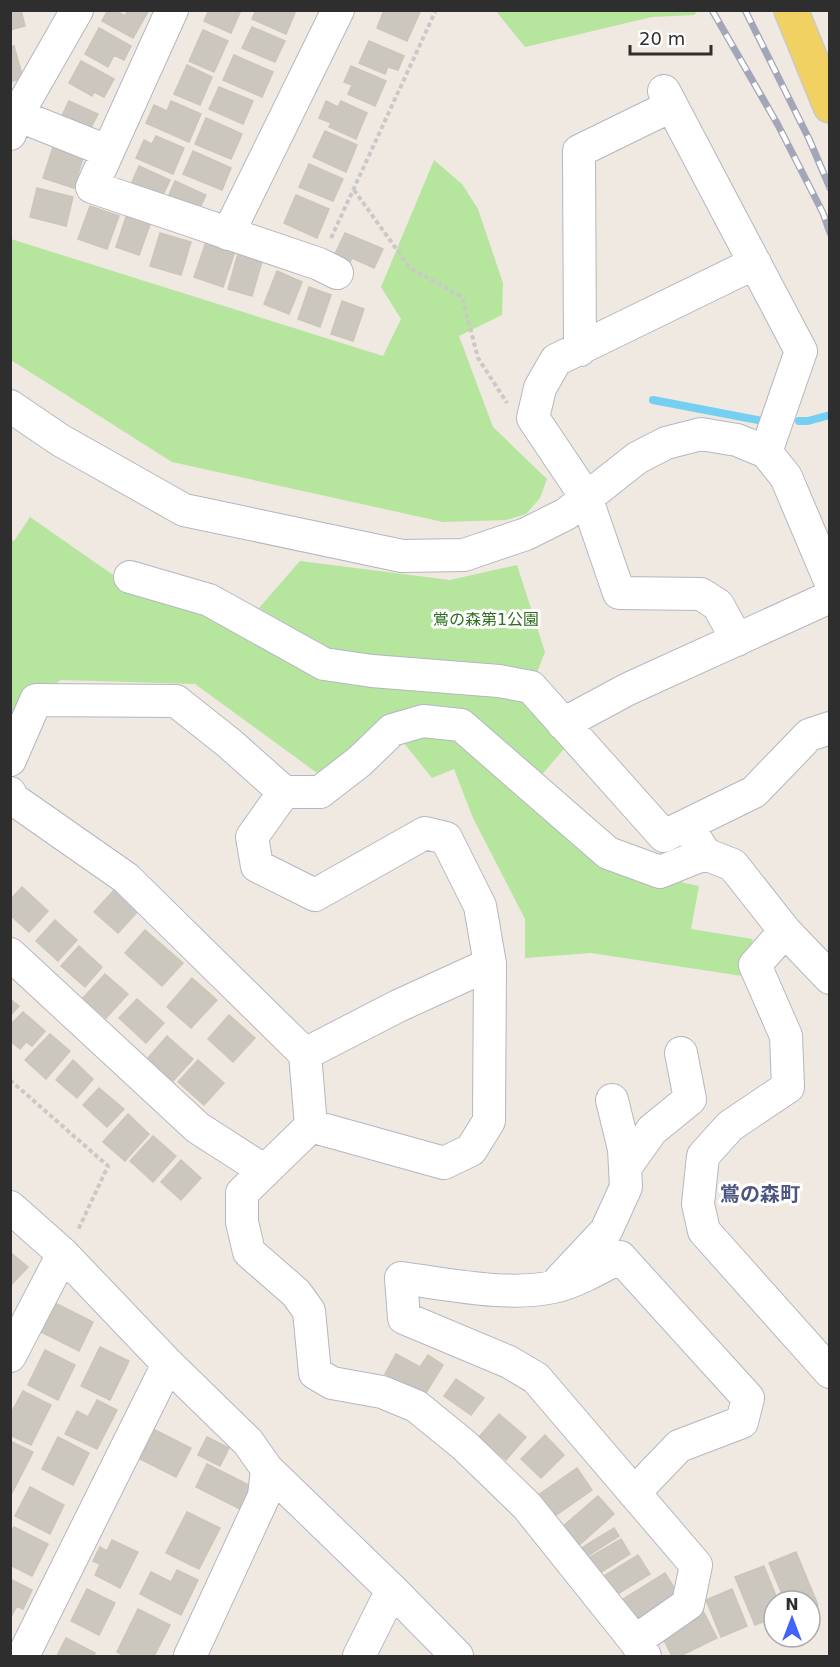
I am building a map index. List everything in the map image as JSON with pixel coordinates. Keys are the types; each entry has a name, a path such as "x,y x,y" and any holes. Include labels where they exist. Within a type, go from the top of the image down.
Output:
{"main road":[{"path":"791,10 830,106"}],"street":[{"path":"77,10 13,122 107,151"},
{"path":"172,10 92,187 328,268"},
{"path":"228,234 338,10"},
{"path":"580,350 579,151 667,98 801,351 766,453"},
{"path":"736,640 718,605 700,594 619,593 586,497 533,418 540,388 556,360 754,263"},
{"path":"10,406 60,440 184,510 402,556 464,555 526,534 566,514 637,458 666,443 700,434 737,440 766,453 786,477 830,582"},
{"path":"130,577 208,600 324,664 372,671 499,681 531,687 664,836 754,792 809,735 830,728"},
{"path":"563,724 628,689 830,597"},
{"path":"10,760 36,700 176,701 229,743 284,792 320,792 360,761 392,730 423,722 461,724 608,853 660,872 705,854"},
{"path":"284,792 252,837 257,866 315,895 425,833 446,838 480,906 490,964 489,1121 471,1150 444,1163 311,1125"},
{"path":"10,793 13,799 126,878 304,1054 311,1125"},
{"path":"687,825 705,854 732,866 785,932 830,978"},
{"path":"785,932 755,965 786,1036 788,1087 730,1125 703,1156 698,1204 704,1231 830,1372"},
{"path":"10,954 198,1128 265,1171"},
{"path":"304,1054 398,1006 490,964"},
{"path":"625,1168 652,1130 690,1099 681,1053"},
{"path":"554,1287 606,1231 626,1187 624,1149 612,1100"},
{"path":"311,1125 242,1193 242,1222 249,1252 296,1293 309,1311 315,1373 332,1383 382,1392 416,1407 464,1445 527,1506 640,1649 688,1604 696,1565 634,1493 536,1378 509,1362 404,1318 401,1278 499,1291 554,1287 596,1270 620,1257 748,1398 742,1422 679,1446 634,1493"},
{"path":"10,1207 63,1254 168,1364 248,1442 267,1469 457,1656"},
{"path":"10,1356 63,1254"},
{"path":"24,1656 168,1364"},
{"path":"190,1656 264,1496 267,1469"},
{"path":"359,1656 392,1590"}],"path":[{"path":"328,268 354,190 436,10"},
{"path":"354,190 410,268 462,297 478,358 508,405"},
{"path":"10,1080 108,1166 78,1230 63,1254"}],"green space":[{"path":"496,11 698,11 694,15 652,17 525,47"},
{"path":"434,160 462,184 478,209 503,283 502,315 459,336 493,427 547,479 540,498 526,514 506,520 443,522 172,462 11,360 11,239 383,356 401,319 381,287"},
{"path":"30,517 126,584 211,614 320,680 516,695 564,749 527,792 611,867 699,886 691,929 753,939 742,976 591,953 525,958 525,919 473,818 454,769 432,778 387,722 324,778 195,684 61,680 23,706 11,735 11,539 14,541"},
{"name":"鴬の森第1公園","path":"300,561 450,580 517,565 545,652 536,675 516,667 337,653 259,608"}],"building":[{"path":"10,10 21,10 25,26 10,30"},
{"path":"108,10 115,10 125,16 128,10 149,10 133,38 102,21"},
{"path":"209,10 241,10 231,33 204,21"},
{"path":"256,10 296,10 286,34 252,19"},
{"path":"384,10 420,12 407,41 377,28"},
{"path":"252,27 285,41 275,62 242,48"},
{"path":"99,28 131,46 124,60 114,55 108,67 85,54"},
{"path":"203,30 228,41 214,72 189,61"},
{"path":"369,41 404,56 398,70 388,67 385,74 359,63"},
{"path":"14,46 23,78 10,82 10,47"},
{"path":"234,55 273,72 262,97 223,80"},
{"path":"81,61 114,79 104,97 94,92 92,96 69,83"},
{"path":"187,65 212,77 200,105 174,94"},
{"path":"351,66 386,81 375,106 348,94 352,85 344,82"},
{"path":"219,87 253,101 243,124 209,109"},
{"path":"69,101 98,114 86,137 58,124"},
{"path":"171,101 201,114 189,142 146,123 154,105 167,111"},
{"path":"326,101 338,107 341,101 367,113 356,139 329,127 331,123 319,118"},
{"path":"206,118 242,134 231,159 195,144"},
{"path":"325,131 357,145 346,172 313,157"},
{"path":"156,136 184,148 173,174 136,158 144,140 152,144"},
{"path":"55,141 85,151 74,188 43,178"},
{"path":"193,151 231,168 222,190 183,174"},
{"path":"309,164 343,179 333,201 299,187"},
{"path":"139,166 170,180 160,201 130,187"},
{"path":"175,181 206,195 196,216 166,202"},
{"path":"37,188 73,197 66,226 30,217"},
{"path":"296,195 329,209 317,238 284,223"},
{"path":"90,206 119,216 107,249 78,239"},
{"path":"128,211 152,219 139,255 116,247"},
{"path":"160,233 191,242 181,275 150,266"},
{"path":"345,233 383,249 374,268 352,258 348,267 332,260"},
{"path":"207,239 236,248 223,287 194,277"},
{"path":"239,250 263,258 252,296 228,289"},
{"path":"277,271 302,282 289,314 264,304"},
{"path":"309,287 331,295 320,327 298,319"},
{"path":"342,301 364,309 353,341 331,334"},
{"path":"22,887 48,911 29,932 10,915 10,900"},
{"path":"115,889 139,910 118,933 94,912"},
{"path":"55,920 77,940 58,961 36,941"},
{"path":"145,930 183,963 162,986 125,953"},
{"path":"79,946 102,967 85,987 61,966"},
{"path":"105,974 128,994 106,1018 83,998"},
{"path":"192,978 217,1000 191,1028 167,1007"},
{"path":"10,999 19,1006 10,1016"},
{"path":"137,999 164,1023 146,1043 119,1018"},
{"path":"23,1012 45,1031 32,1046 26,1042 20,1049 10,1041 10,1025"},
{"path":"229,1015 255,1038 233,1062 208,1039"},
{"path":"50,1034 70,1051 46,1079 25,1060"},
{"path":"167,1036 193,1059 173,1081 148,1058"},
{"path":"73,1060 93,1079 77,1098 56,1080"},
{"path":"198,1060 224,1083 204,1105 178,1082"},
{"path":"99,1088 124,1109 107,1127 83,1105"},
{"path":"128,1114 149,1134 125,1161 103,1142"},
{"path":"153,1136 176,1156 153,1182 130,1161"},
{"path":"181,1160 201,1178 181,1200 161,1182"},
{"path":"10,1252 28,1267 10,1286"},
{"path":"55,1303 93,1322 79,1351 41,1332"},
{"path":"100,1347 129,1361 110,1400 81,1386"},
{"path":"45,1350 75,1365 58,1400 28,1385"},
{"path":"396,1354 420,1367 428,1355 443,1365 424,1396 385,1374"},
{"path":"456,1379 484,1398 471,1415 444,1396"},
{"path":"23,1391 51,1405 31,1445 10,1435 10,1415"},
{"path":"97,1400 117,1410 97,1449 65,1434 77,1411 88,1417"},
{"path":"499,1414 526,1437 506,1460 479,1437"},
{"path":"155,1430 191,1448 176,1477 140,1459"},
{"path":"545,1435 564,1455 541,1478 521,1459"},
{"path":"58,1437 89,1453 73,1485 42,1469"},
{"path":"207,1437 229,1448 220,1466 198,1455"},
{"path":"10,1441 33,1452 12,1493 10,1492"},
{"path":"207,1464 251,1486 240,1509 196,1487"},
{"path":"577,1468 592,1490 552,1518 537,1496"},
{"path":"30,1487 64,1505 50,1534 15,1516"},
{"path":"598,1496 614,1514 577,1547 561,1528"},
{"path":"187,1512 220,1528 199,1569 166,1553"},
{"path":"14,1527 48,1544 32,1576 10,1565 10,1535"},
{"path":"614,1528 619,1536 583,1559 578,1550"},
{"path":"621,1539 630,1554 595,1576 585,1560"},
{"path":"112,1540 138,1552 120,1588 95,1575 100,1564 93,1561 100,1547 107,1551"},
{"path":"796,1552 811,1589 780,1589 769,1563"},
{"path":"638,1555 650,1574 616,1595 604,1576"},
{"path":"764,1566 773,1589 762,1589 762,1622 755,1625 735,1577"},
{"path":"177,1570 198,1580 181,1615 140,1594 151,1572 171,1582"},
{"path":"665,1573 678,1594 633,1621 620,1601"},
{"path":"10,1579 32,1590 23,1609 17,1606 10,1619"},
{"path":"87,1589 115,1603 99,1635 71,1621"},
{"path":"732,1589 747,1626 721,1637 706,1600"},
{"path":"138,1609 170,1625 154,1656 125,1656 117,1652"},
{"path":"702,1609 717,1638 680,1656 672,1656 659,1630"},
{"path":"66,1638 95,1653 93,1656 57,1656"}],"waterway":[{"path":"653,400 768,422"},
{"path":"799,421 830,415"}],"railway":[{"path":"712,10 778,125 823,213 830,233"},
{"path":"745,10 809,139 830,188"}],"district":[{"name":"鴬の森町","path":"760,1194"}]}
